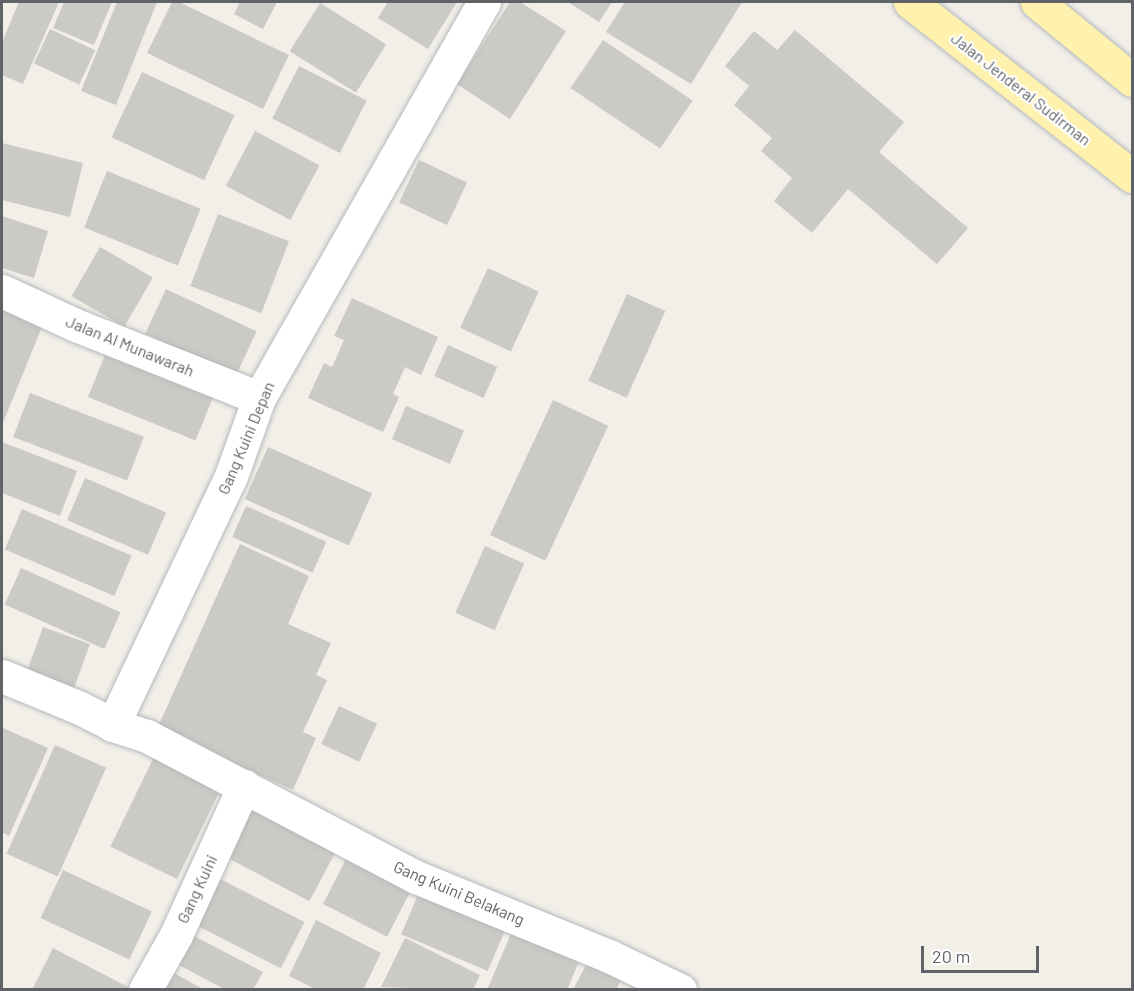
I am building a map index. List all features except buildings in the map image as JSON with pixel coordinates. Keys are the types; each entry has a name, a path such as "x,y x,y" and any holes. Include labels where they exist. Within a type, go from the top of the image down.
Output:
{"main road":[{"name":"Jalan Jenderal Sudirman","path":"910,2 1132,176"},
{"path":"1037,2 1132,80"}],"street":[{"name":"Gang Kuini Depan","path":"113,725 231,476 259,398 484,2"},
{"name":"Jalan Al Munawarah","path":"2,291 73,324 259,398"},
{"path":"2,676 80,708 113,725 147,736 244,786"},
{"name":"Gang Kuini","path":"145,990 176,935 244,786"},
{"name":"Gang Kuini Belakang","path":"244,786 416,878 609,956 680,990"}]}
